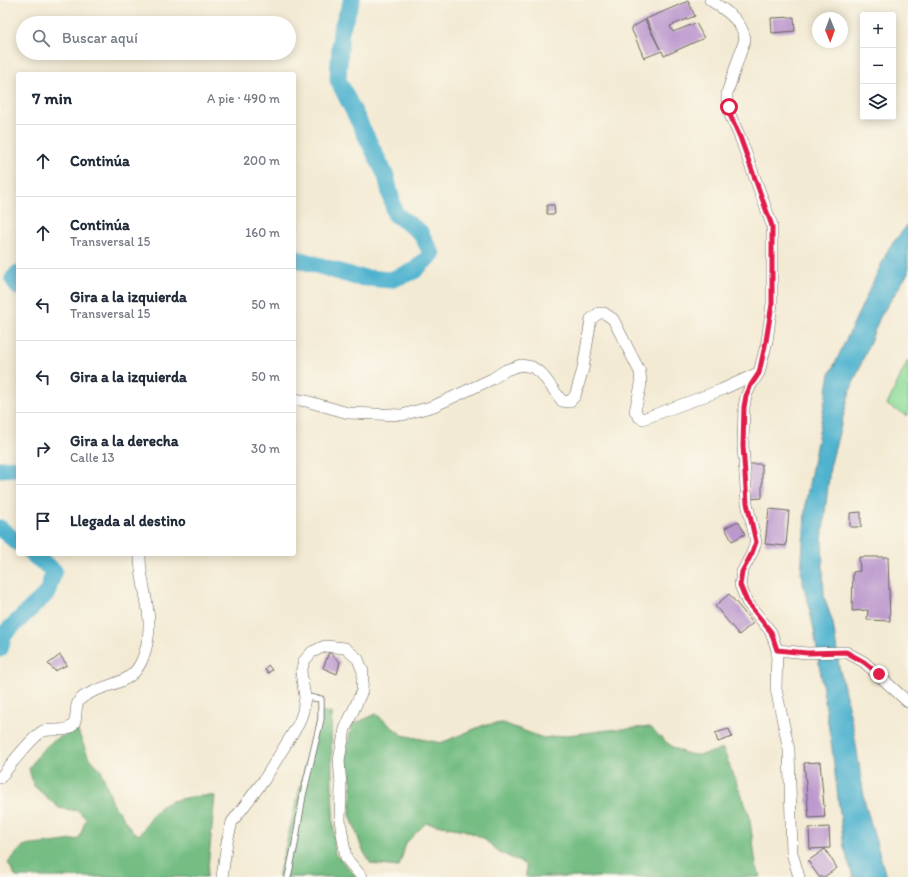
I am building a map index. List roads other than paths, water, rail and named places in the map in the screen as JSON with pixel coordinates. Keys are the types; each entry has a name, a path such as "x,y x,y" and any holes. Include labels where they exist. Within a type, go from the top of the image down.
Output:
{"street":[{"path":"710,0 728,12 744,31 745,39 727,93 727,100 730,115 740,137 772,226 772,304 759,373 746,396 744,407 743,446 747,503 756,542 742,572 740,585 747,602 771,632 777,650 776,689 789,750 792,853 799,877"},
{"path":"296,399 348,413 402,415 434,406 492,379 506,370 522,365 532,367 541,373 562,401 569,402 575,396 579,383 591,319 599,313 604,313 613,319 640,372 641,385 635,411 639,417 644,419 721,390 759,373"},
{"path":"0,778 11,763 41,732 48,729 68,729 72,727 74,724 77,702 92,691 130,676 140,664 148,638 148,617 140,556"},
{"path":"222,877 227,842 232,822 264,780 299,723 305,698 301,673 304,662 312,652 325,646 345,648 358,659 363,672 362,691 345,728 339,760 341,786 340,820 346,858 362,877"},
{"path":"777,650 807,653 846,652 864,662 908,702"}],"lane":[{"path":"288,877 321,719 321,699 305,698"}],"water":[{"path":"908,224 908,273 880,317 850,391 830,467 822,541 824,597 833,623 839,666 854,732 865,803 886,877 853,877 844,847 832,749 814,629 801,574 806,500 830,374 889,248"}],"waterway":[{"path":"296,259 356,277 390,280 414,271 432,254 420,232 395,214 386,176 338,80 341,30 352,0"},
{"path":"16,275 13,279 16,284"},
{"path":"0,469 16,468"},
{"path":"0,528 16,541"},
{"path":"0,649 4,634 47,593 54,571 35,556"}]}
